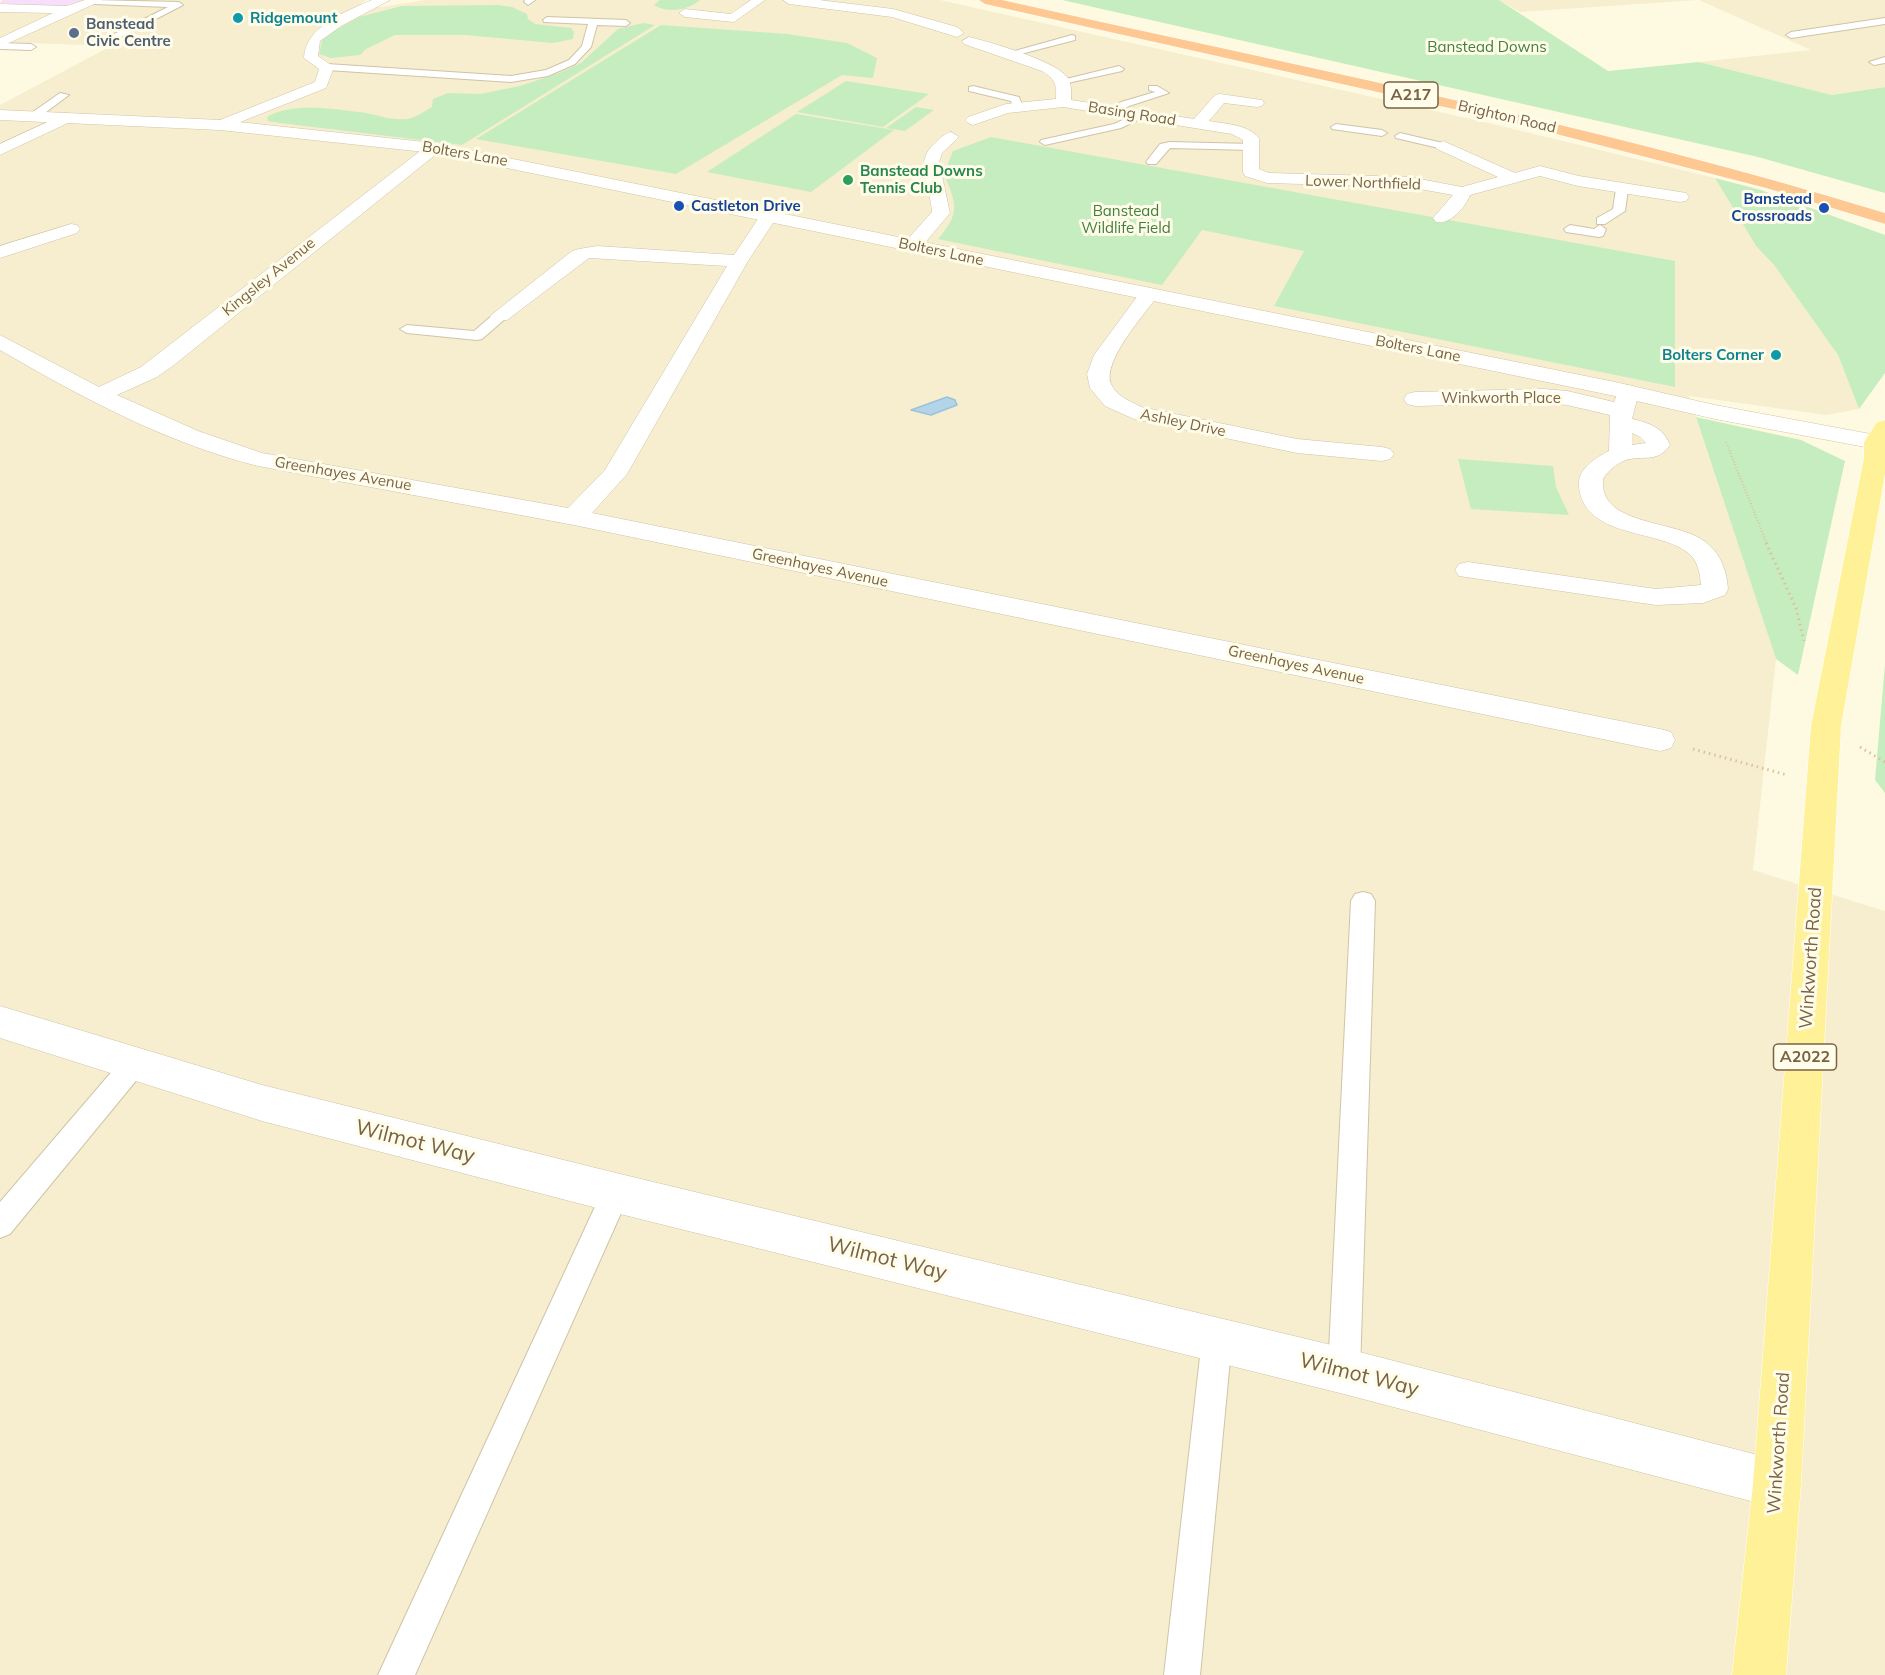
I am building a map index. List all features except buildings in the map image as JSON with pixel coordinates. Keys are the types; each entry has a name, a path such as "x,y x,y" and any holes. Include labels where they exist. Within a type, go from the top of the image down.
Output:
{"highway":[{"name":"Brighton Road","path":"985,0 1751,172 1885,219"},
{"name":"Brighton Road","path":"1027,0 1510,106 1885,206"}],"main road":[{"name":"Winkworth Road","path":"1759,1675 1777,1484 1826,726 1880,434"}],"street":[{"path":"0,45 71,9 95,0"},
{"path":"220,125 256,108 296,96 321,85 327,66 311,58 311,48 315,39 328,27 361,12 378,0 384,0"},
{"path":"734,18 759,0"},
{"path":"789,0 893,13 952,30 979,46 1009,54 1059,75 1063,81 1063,103"},
{"path":"0,8 71,9"},
{"path":"685,13 757,20"},
{"path":"1198,124 1220,99 1257,104"},
{"name":"Basing Road","path":"912,246 941,213 942,202 931,175 934,154 958,130 988,114 1018,107 1063,103 1236,130 1251,138 1252,147"},
{"name":"Bolters Lane","path":"0,115 220,125 434,148 620,184 768,217 1149,294 1623,412 1715,412 1880,434"},
{"path":"0,150 67,118"},
{"path":"1443,146 1513,178"},
{"name":"Lower Northfield","path":"1252,147 1251,172 1282,180 1390,173 1462,192 1540,171 1622,189 1680,197"},
{"name":"Kingsley Avenue","path":"98,396 138,378 166,360 434,148"},
{"path":"1540,171 1559,163"},
{"path":"1442,218 1461,198 1462,192"},
{"path":"574,517 615,474 739,261 768,217"},
{"path":"0,252 71,229"},
{"path":"500,316 579,255 589,251 599,250 621,255 739,261"},
{"path":"548,279 568,279 621,255"},
{"name":"Ashley Drive","path":"1149,294 1105,355 1098,374 1101,388 1113,401 1134,412 1286,444 1382,454"},
{"name":"Greenhayes Avenue","path":"0,341 98,396 184,435 258,459 574,517 1660,740"},
{"name":"Winkworth Place","path":"1415,399 1544,396 1568,398 1623,412 1657,439 1658,445 1652,451 1641,453 1621,450"},
{"path":"1468,570 1656,597 1703,595 1715,589 1714,574 1706,557 1694,545 1605,514 1595,501 1590,487 1592,475 1599,465 1621,454 1623,412"},
{"name":"Wilmot Way","path":"0,1022 262,1102 616,1193 1344,1371 1777,1484"}],"lane":[{"path":"95,0 179,5 113,38"},
{"path":"547,20 626,23"},
{"path":"1791,35 1885,21"},
{"path":"327,66 511,79 549,74 572,62 586,47 593,22"},
{"path":"1874,23 1885,27"},
{"path":"1009,54 1072,38"},
{"path":"0,45 31,47"},
{"path":"1874,62 1885,60"},
{"path":"1063,81 1119,69"},
{"path":"1113,111 1125,104 1164,93 1153,88"},
{"path":"973,89 1014,99 1018,107"},
{"path":"34,116 64,95"},
{"path":"1045,142 1117,126 1140,115"},
{"path":"1336,127 1382,133"},
{"path":"1400,136 1443,146"},
{"path":"1152,162 1164,146 1170,145 1252,147"},
{"path":"1570,229 1599,233 1600,225 1619,211 1622,189"},
{"path":"407,329 477,336 500,316"},
{"path":"1344,1371 1363,901"},
{"path":"0,1224 135,1063"},
{"path":"396,1675 616,1193"},
{"path":"1182,1675 1217,1339"}],"path":[{"path":"1715,412 1759,527 1796,608 1807,651"},
{"path":"1660,740 1823,784"}],"shaded area":[{"path":"2,0 83,0 62,7 0,3"},
{"path":"83,0 366,0 361,4 382,7 425,0 940,0 1493,124 1715,178 1756,246 1774,265 1838,355 1859,409 1826,415 1689,396 1776,659 1753,870 1885,911 1885,1675 0,1675 0,105 111,46 0,42 0,4 62,7"},
{"path":"1499,0 1698,0 1520,12"},
{"path":"1699,0 1885,0 1885,87 1832,95 1699,62 1811,50"}],"green space":[{"path":"660,0 700,0 684,8 672,10 654,5"},
{"name":"Banstead Downs","path":"1062,0 1499,0 1608,71 1699,62 1832,95 1885,87 1885,193 1758,157"},
{"path":"498,5 512,7 527,14 528,19 535,24 571,28 574,32 573,39 553,43 465,35 395,35 366,49 360,55 331,58 319,54 323,37 359,17 402,6"},
{"path":"643,23 655,25 462,145 268,121 267,117 277,112 300,108 337,109 395,119 410,118 432,107 433,99 448,93 480,94 520,86 559,73 581,63 618,29"},
{"path":"661,25 787,34 847,43 877,58 873,78 842,75 676,174 476,139"},
{"path":"846,81 929,94 883,127 797,112"},
{"path":"916,107 934,110 905,131 886,128"},
{"path":"796,114 894,130 811,192 707,172"},
{"name":"Banstead Wildlife Field","path":"991,137 1675,261 1675,387 1274,306 1304,251 1202,230 1162,285 938,239 953,215 953,200 944,174 953,151"},
{"path":"1715,178 1761,190 1885,235 1885,373 1859,409 1838,355 1774,265 1756,246"},
{"path":"1696,417 1801,440 1845,461 1798,675 1776,659"},
{"path":"1458,459 1553,466 1556,487 1569,515 1471,509"},
{"path":"1885,664 1885,793 1875,780"}],"water":[{"path":"947,397 955,400 957,405 931,415 911,410"}],"place":[{"name":"Ridgemount","path":"238,18"},
{"name":"Banstead Civic Centre","path":"74,33"},
{"name":"Banstead Downs Tennis Club","path":"848,180"},
{"name":"Castleton Drive","path":"679,206"},
{"name":"Banstead Crossroads","path":"1824,208"},
{"name":"Bolters Corner","path":"1776,355"}]}
